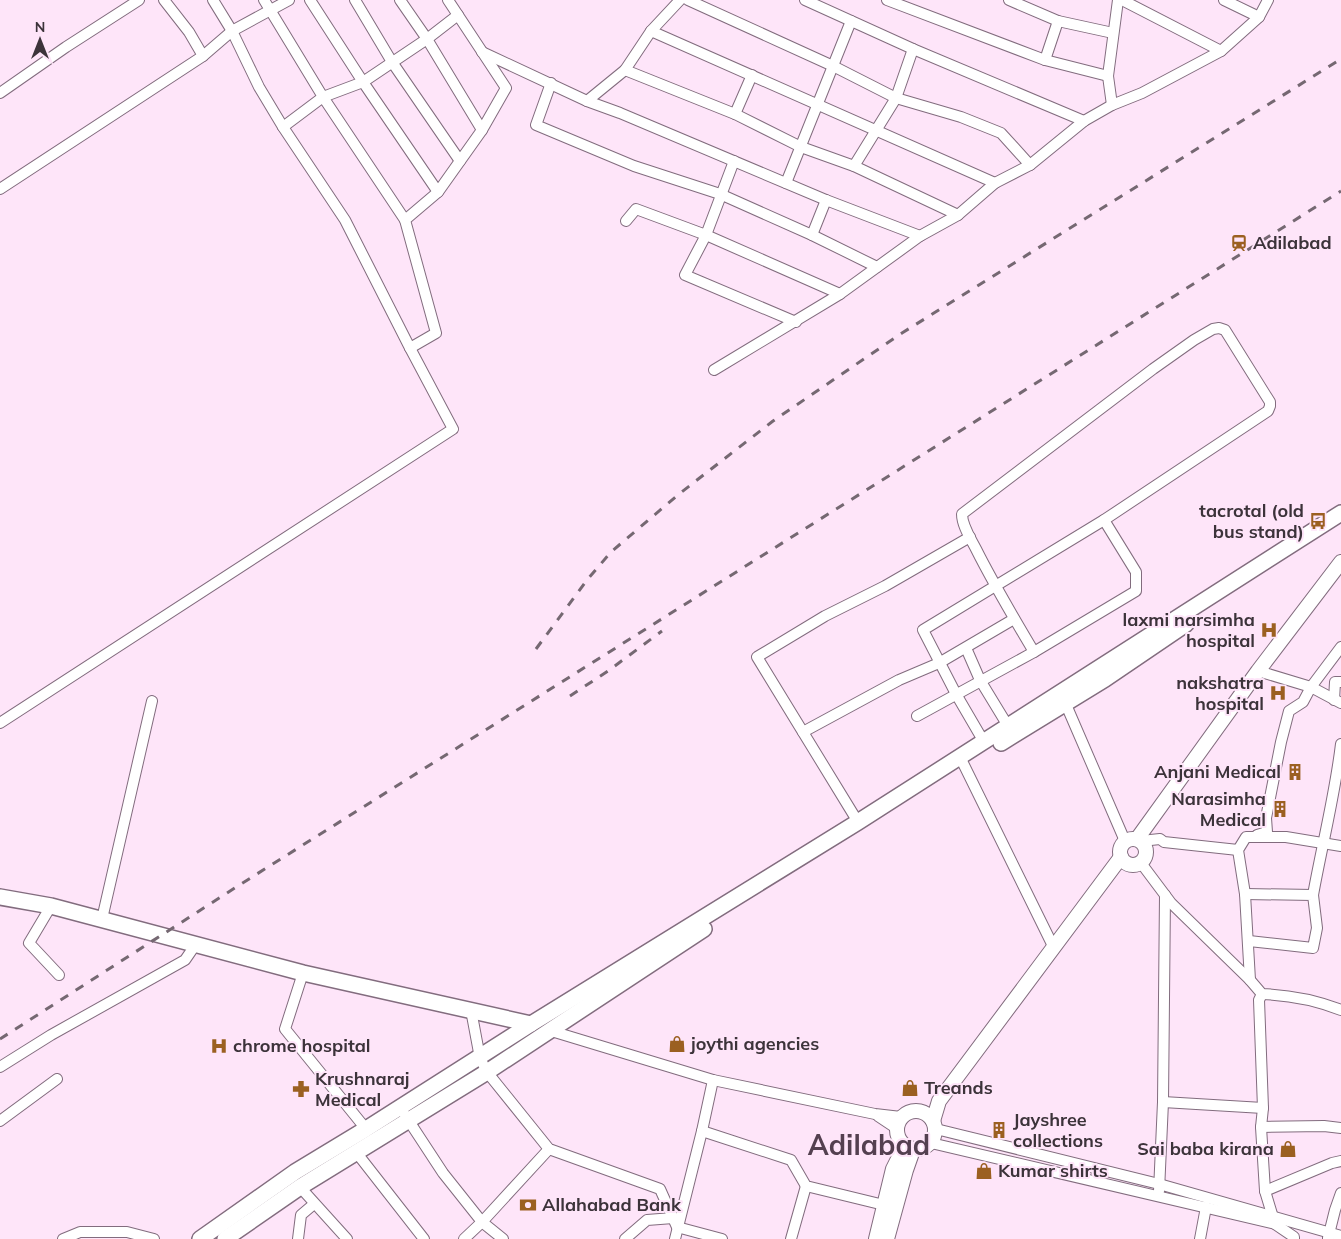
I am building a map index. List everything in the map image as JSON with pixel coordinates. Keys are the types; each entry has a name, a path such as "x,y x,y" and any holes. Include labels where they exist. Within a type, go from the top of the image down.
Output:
{"main road":[{"path":"225,1239 300,1187 487,1072 722,917 872,825 1008,726 1062,698 1341,513"},
{"path":"200,1239 275,1185 480,1058 530,1024 858,822 962,761 1341,525"},
{"path":"939,1101 920,1110 910,1111 899,1122 898,1138 909,1148 922,1149 931,1143 935,1136 939,1101 1121,857 1121,848 1134,840 1341,562"},
{"path":"1121,857 1127,864 1141,863 1147,851 1144,843 1134,840"},
{"path":"0,897 51,906 303,973 530,1024"},
{"path":"920,1110 928,1114 935,1125"},
{"path":"876,1239 894,1169 909,1148"},
{"path":"887,1239 906,1170 909,1148"}],"street":[{"path":"0,93 66,47 139,0"},
{"path":"164,0 189,32 204,56"},
{"path":"0,723 453,429 345,220 283,127 259,87 232,31 212,0"},
{"path":"264,0 322,98 405,220 436,333 410,348"},
{"path":"0,189 204,56 232,31 289,0"},
{"path":"310,0 438,192"},
{"path":"355,0 392,62 460,161"},
{"path":"400,0 427,39 482,130"},
{"path":"405,220 438,192 482,130 506,88 448,0"},
{"path":"586,101 625,70 651,31 680,0"},
{"path":"688,0 833,66 896,98 961,118 1001,133 1030,165"},
{"path":"805,0 913,49 1084,121"},
{"path":"887,0 1045,60 1108,76"},
{"path":"1009,0 1058,21 1113,34"},
{"path":"1112,105 1108,76 1118,0"},
{"path":"1122,0 1221,52"},
{"path":"1224,0 1259,17"},
{"path":"714,370 796,322 840,294 920,236 958,215 995,183 1030,165 1084,121 1112,105 1142,93 1221,52 1259,17 1268,0"},
{"path":"283,127 322,98 363,82 427,39 458,15"},
{"path":"786,183 852,21"},
{"path":"1045,60 1058,21"},
{"path":"651,31 995,183"},
{"path":"854,166 896,98 913,49"},
{"path":"482,52 586,101 620,113 826,200 920,236"},
{"path":"625,70 735,114 801,147 854,166 958,215"},
{"path":"735,114 752,75"},
{"path":"551,83 536,125 634,166 720,194 812,235 877,267"},
{"path":"734,161 706,235 685,275 796,322"},
{"path":"812,235 826,200"},
{"path":"626,221 636,209 706,235 840,294"},
{"path":"984,742 939,663 923,630 995,586 1104,520 1268,411 1270,402 1225,330 1213,329 1194,340 964,510 961,517 970,537 995,586 1034,652"},
{"path":"917,716 1034,652 1136,591 1136,572 1104,520"},
{"path":"858,822 757,657 824,616 885,586 970,537"},
{"path":"803,732 899,680 939,663 1014,619"},
{"path":"1250,980 1245,894 1238,850 1246,837 1267,832 1266,818 1289,712 1303,702 1311,687 1341,647"},
{"path":"966,648 980,680 1008,726"},
{"path":"1258,671 1311,687 1337,702"},
{"path":"1337,702 1335,682 1341,682"},
{"path":"1062,698 1134,840 1160,839 1164,842 1238,850"},
{"path":"102,919 152,701"},
{"path":"1249,941 1313,948 1317,928 1313,895 1337,774 1341,744"},
{"path":"962,761 1054,946"},
{"path":"1246,837 1286,837 1341,846"},
{"path":"1141,863 1165,895 1262,994 1273,994 1324,1003 1341,1010"},
{"path":"1245,894 1313,895"},
{"path":"1159,1197 1163,1102 1165,895"},
{"path":"51,906 28,943 59,975"},
{"path":"0,1067 51,1035 185,960 196,944"},
{"path":"303,973 285,1029 366,1129"},
{"path":"1262,994 1259,1000 1263,1108 1261,1127 1265,1191 1274,1221"},
{"path":"471,1010 480,1058 487,1072 549,1149 660,1189 675,1223"},
{"path":"530,1024 713,1080 875,1114 899,1122"},
{"path":"0,1121 56,1079"},
{"path":"675,1239 675,1223 702,1131 713,1080"},
{"path":"1163,1102 1263,1108"},
{"path":"400,1108 443,1173 482,1222 503,1239"},
{"path":"935,1125 1159,1184 1329,1237 1341,1236"},
{"path":"1261,1127 1324,1126 1341,1128"},
{"path":"702,1131 791,1160 806,1186 791,1239"},
{"path":"931,1143 1159,1197 1274,1221 1294,1239"},
{"path":"464,1239 549,1149"},
{"path":"356,1152 424,1239"},
{"path":"1265,1191 1341,1161"},
{"path":"806,1186 884,1205"},
{"path":"300,1187 347,1239"},
{"path":"1329,1237 1341,1193"},
{"path":"298,1239 301,1215 314,1204"},
{"path":"1200,1239 1206,1207"},
{"path":"625,1239 647,1220 675,1223 722,1239"},
{"path":"63,1239 80,1232 127,1232 154,1239"}],"railway":[{"path":"536,649 587,580 611,552 679,494 773,421 902,333 1341,59"},
{"path":"0,1039 241,884 1341,191"},
{"path":"570,696 608,671 662,631"}],"place":[{"name":"Adilabad","path":"1239,243"},
{"name":"tacrotal (old bus stand)","path":"1318,521"},
{"name":"laxmi narsimha hospital","path":"1269,630"},
{"name":"nakshatra hospital","path":"1278,693"},
{"name":"Anjani Medical","path":"1295,772"},
{"name":"Narasimha Medical","path":"1280,809"},
{"name":"joythi agencies","path":"677,1044"},
{"name":"chrome hospital","path":"219,1046"},
{"name":"Treands","path":"910,1088"},
{"name":"Krushnaraj Medical","path":"301,1089"},
{"name":"Jayshree collections","path":"999,1130"},
{"name":"Sai baba kirana","path":"1288,1149"},
{"name":"Kumar shirts","path":"984,1171"},
{"name":"Allahabad Bank","path":"528,1205"}],"district":[{"name":"Adilabad","path":"869,1145"}]}
